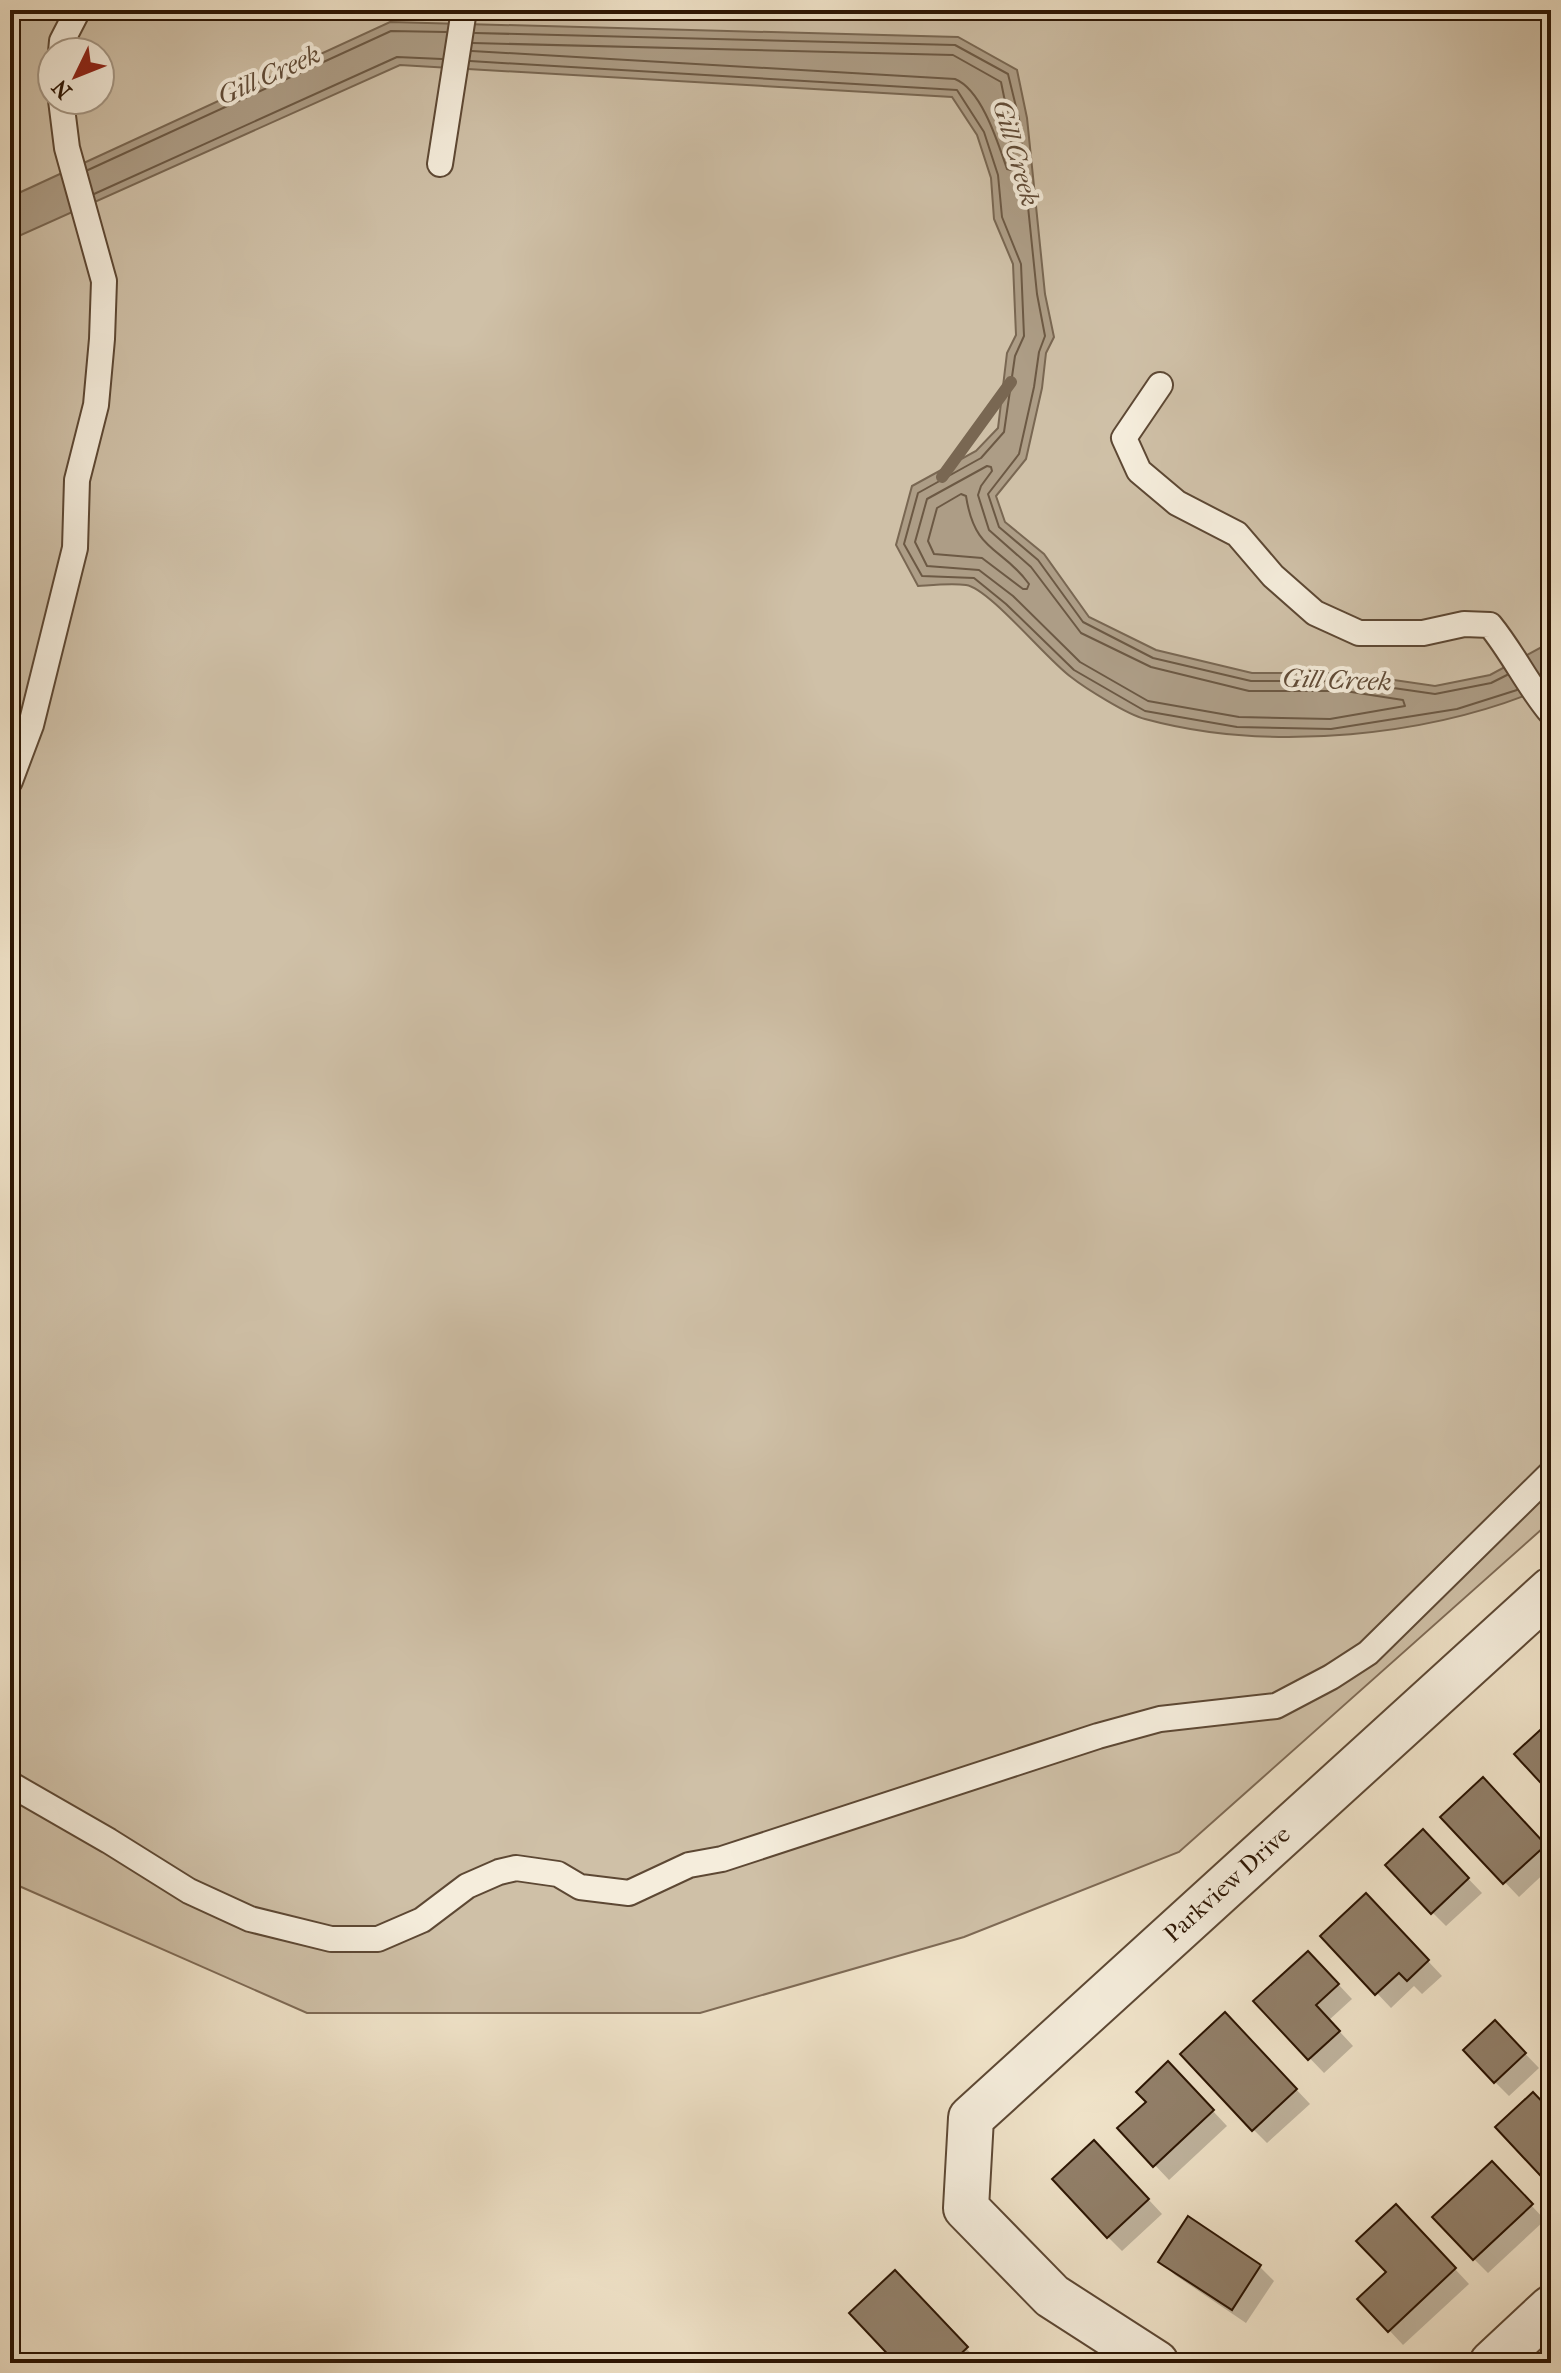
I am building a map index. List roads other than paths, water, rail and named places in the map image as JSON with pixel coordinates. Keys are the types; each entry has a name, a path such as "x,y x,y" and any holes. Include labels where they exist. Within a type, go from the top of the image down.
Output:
{"street":[{"name":"Parkview Drive","path":"1156,2363 1052,2296 966,2208 971,2118 1551,1590"},
{"path":"1492,2363 1551,2308"}],"lane":[{"path":"65,36 78,10"},
{"path":"440,164 464,10"},
{"path":"10,781 31,725 75,548 77,480 96,405 104,281 71,160 64,116"},
{"path":"1160,385 1124,438 1139,471 1177,503 1237,534 1273,576 1315,613 1359,633 1423,633 1464,624 1490,625 1533,693 1551,713"},
{"path":"10,1784 189,1891 250,1919 331,1939 378,1939 422,1920 467,1886 516,1868 558,1874 580,1887 629,1893 689,1865 722,1859 1098,1736 1160,1719 1276,1706 1368,1653 1551,1473"}],"water":[{"path":"390,22 958,37 1017,70 1027,118 1045,294 1054,337 1046,353 1042,388 1026,459 996,496 1005,522 1044,554 1089,617 1156,650 1252,673 1346,673 1435,686 1490,675 1551,642 1551,685 1505,703 1404,728 1297,737 1193,729 1145,719 1086,688 1061,669 1003,611 976,589 960,584 918,586 896,545 912,486 976,451 998,428 1007,353 1016,335 1013,264 994,219 991,178 977,135 952,97 400,65 10,240 10,197"}],"waterway":[{"name":"Gill Creek","path":"942,477 1011,382"}]}
